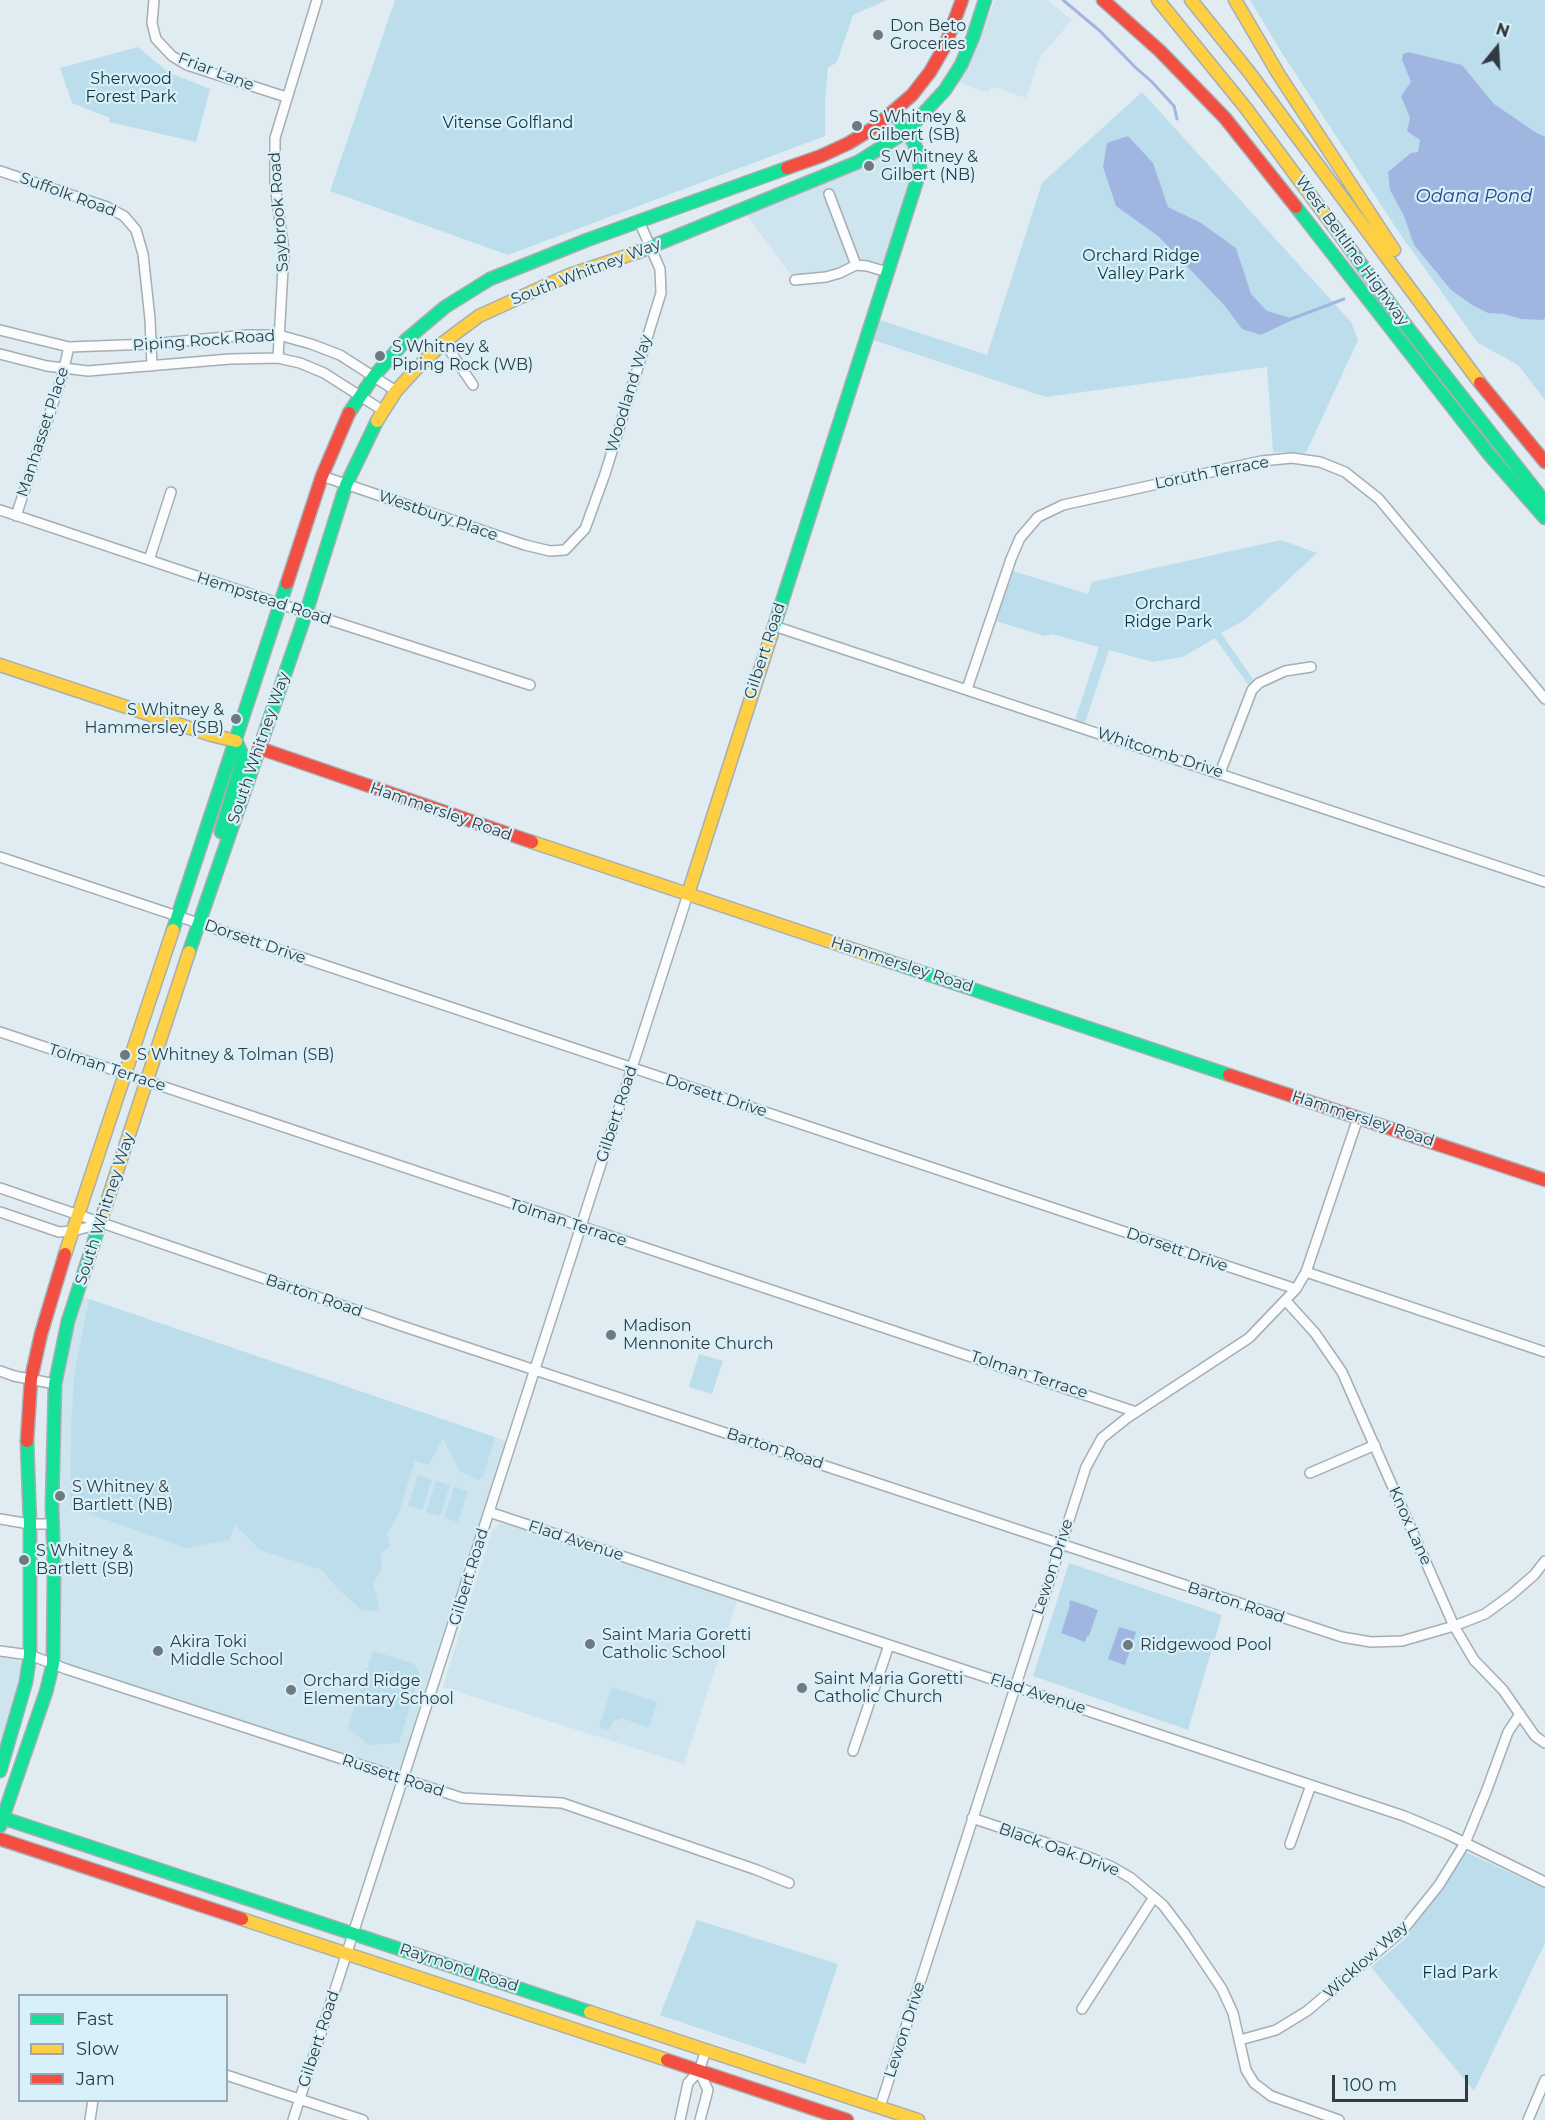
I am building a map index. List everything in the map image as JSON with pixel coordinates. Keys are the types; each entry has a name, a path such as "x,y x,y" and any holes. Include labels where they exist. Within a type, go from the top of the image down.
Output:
{"main road":[{"name":"South Whitney Way","path":"0,1771 24,1690 30,1655 30,1524 27,1446 31,1379 49,1303 322,476 345,419 374,376 426,321 490,279 587,240 821,156 849,143 894,113 930,72 945,46 962,0"},
{"name":"South Whitney Way","path":"1,1820 46,1692 53,1664 55,1384 68,1321 198,923 306,612 346,485 356,459 382,410 396,391 444,342 478,316 568,275 651,247 858,162 908,131 945,90 961,64 973,38 985,0"},
{"path":"1101,0 1108,18 1187,90 1284,204 1319,237 1488,453 1545,518"},
{"name":"West Beltline Highway","path":"1158,0 1259,125 1404,323 1545,502"},
{"name":"West Beltline Highway","path":"1191,0 1249,72 1481,384 1545,462"},
{"path":"1235,0 1279,75 1481,384"},
{"name":"Gilbert Road","path":"688,894 920,171 919,155 908,131 894,113"},
{"path":"0,664 236,741 242,757 218,844 216,872"},
{"name":"Hammersley Road","path":"259,748 360,784 1545,1180"},
{"name":"Raymond Road","path":"1,1820 354,1932 918,2120"},
{"name":"Raymond Road","path":"0,1839 847,2120"}],"street":[{"name":"Friar Lane","path":"154,0 152,23 156,39 172,56 187,64 286,97"},
{"name":"Saybrook Road","path":"278,358 284,251 275,185 275,138 317,0"},
{"name":"Suffolk Road","path":"0,171 107,207 124,216 136,230 143,254 152,366"},
{"path":"829,194 856,265"},
{"name":"Woodland Way","path":"555,551 565,550 585,529 605,474 661,292 660,269 639,221"},
{"path":"795,280 826,277 862,264 887,272"},
{"name":"Piping Rock Road","path":"0,330 69,347 151,344 247,335 279,335 340,355 396,391"},
{"path":"444,342 473,384"},
{"name":"Manhasset Place","path":"16,516 69,347"},
{"name":"Piping Rock Road","path":"0,354 88,371 246,358 278,358 300,363 324,373 382,410"},
{"name":"Loruth Terrace","path":"967,689 1011,559 1020,538 1038,517 1063,505 1261,461 1292,458 1320,462 1346,472 1379,499 1545,699"},
{"name":"Westbury Place","path":"322,476 525,545 555,551"},
{"path":"149,560 171,492"},
{"name":"Hempstead Road","path":"0,510 280,604 530,684"},
{"name":"Whitcomb Drive","path":"774,626 1545,882"},
{"path":"1220,773 1252,690 1285,671 1311,667"},
{"name":"Dorsett Drive","path":"0,857 1296,1289"},
{"name":"Gilbert Road","path":"293,2120 688,894"},
{"name":"Tolman Terrace","path":"0,1032 1136,1412"},
{"name":"Lewon Drive","path":"880,2108 1086,1467 1102,1438 1136,1412 1249,1338 1296,1289 1306,1272 1358,1118"},
{"name":"Barton Road","path":"0,1188 100,1224 535,1370 1342,1638 1371,1642 1402,1641 1454,1626 1485,1614 1534,1575 1545,1561"},
{"path":"0,1212 59,1232 100,1224"},
{"path":"1306,1272 1545,1352"},
{"name":"Knox Lane","path":"1286,1301 1315,1333 1342,1372 1454,1626 1474,1660 1503,1690 1535,1736 1545,1743"},
{"path":"0,1371 55,1384"},
{"path":"1310,1473 1375,1445"},
{"name":"Flad Avenue","path":"489,1512 1404,1816 1545,1882"},
{"path":"0,1519 30,1524 53,1524"},
{"path":"853,1751 889,1645"},
{"name":"Russett Road","path":"0,1651 30,1655 404,1781 462,1798 562,1803 789,1883"},
{"name":"Wicklow Way","path":"1240,2040 1276,2030 1307,2011 1403,1930 1439,1886 1465,1843 1508,1732 1520,1714"},
{"path":"1290,1844 1311,1785"},
{"name":"Black Oak Drive","path":"972,1818 1112,1867 1131,1878 1162,1905 1185,1934 1222,1989 1233,2013 1246,2070 1254,2083 1279,2099 1339,2120"},
{"path":"1082,2009 1154,1897"},
{"path":"680,2120 688,2083 699,2071 706,2050"},
{"path":"699,2071 708,2090 700,2120"},
{"path":"228,2076 363,2120"},
{"path":"1528,2120 1545,2080"},
{"path":"90,2120 93,2102"}],"shaded area":[{"path":"995,0 1047,0 1072,20 1040,57 1026,98 994,87 987,92 957,82 976,48"},
{"path":"907,131 919,155 887,272 867,266 795,280 742,209 813,181"},
{"path":"77,1295 512,1443 404,1781 53,1664 55,1384"},
{"name":"Saint Maria Goretti Catholic School","path":"500,1524 506,1524 737,1601 684,1764 443,1687 492,1530"},
{"path":"0,1656 18,1659 23,1667 0,1748"}],"green space":[{"name":"Vitense Golfland","path":"395,0 887,0 853,15 837,62 828,68 825,136 508,255 330,191"},
{"path":"1250,0 1545,0 1545,400 1518,365 1478,343 1398,231"},
{"name":"Sherwood Forest Park","path":"138,47 168,72 210,89 196,142 109,122 110,118 72,103 60,68"},
{"name":"Orchard Ridge Valley Park","path":"1142,92 1351,322 1358,340 1306,453 1273,452 1267,367 1046,397 873,340 880,320 987,355 1042,183"},
{"name":"Orchard Ridge Park","path":"1281,540 1317,553 1245,620 1221,633 1257,685 1252,690 1215,638 1183,657 1153,662 1109,650 1085,723 1075,720 1099,647 1052,634 1044,636 996,621 1013,571 1088,594 1092,582"},
{"path":"89,1299 495,1437 483,1477 478,1480 460,1471 443,1438 429,1465 415,1461 398,1515 387,1534 390,1546 380,1555 382,1568 373,1583 380,1611 362,1610 338,1589 322,1570 260,1550 235,1525 229,1540 186,1548 70,1507 74,1376"},
{"path":"699,1354 723,1361 712,1394 689,1387"},
{"path":"418,1475 432,1480 422,1510 408,1506"},
{"path":"436,1481 450,1485 440,1516 426,1512"},
{"path":"454,1487 468,1491 458,1522 444,1518"},
{"name":"Ridgewood Pool","path":"1069,1563 1222,1615 1188,1730 1033,1676"},
{"path":"373,1651 414,1664 420,1674 399,1743 369,1745 348,1728"},
{"path":"612,1687 657,1702 649,1728 622,1718 613,1722 609,1730 599,1727"},
{"name":"Flad Park","path":"1466,1852 1545,1889 1545,1943 1474,2091 1371,1967 1405,1939"},
{"path":"697,1920 838,1964 805,2064 660,2015"}],"water":[{"name":"Odana Pond","path":"1408,52 1462,65 1494,104 1545,137 1545,318 1543,320 1488,313 1472,305 1451,290 1414,245 1404,216 1390,190 1388,172 1411,153 1418,152 1420,140 1407,131 1410,118 1401,96 1411,82 1402,60 1403,54"},
{"path":"1128,136 1153,163 1168,207 1201,223 1236,248 1251,294 1267,311 1294,319 1261,335 1242,329 1225,306 1158,236 1116,206 1103,167 1107,143"},
{"path":"1070,1600 1098,1610 1085,1642 1061,1633"},
{"path":"1119,1627 1136,1632 1125,1665 1108,1659"}],"waterway":[{"path":"1063,0 1100,31 1152,82 1174,106 1177,119"},
{"path":"1291,319 1344,299"}],"traffic: fast":[{"path":"638,252 858,162 907,131 945,90 961,65 985,0"},
{"path":"771,636 920,171 919,155 913,141 894,113"},
{"path":"349,413 374,376 406,340 445,307 490,279 587,240 787,168"},
{"path":"1296,207 1488,453 1545,518"},
{"path":"1340,235 1404,323 1544,501"},
{"path":"189,952 306,613 346,485 377,421"},
{"path":"173,930 287,583"},
{"path":"221,832 241,763 241,752 236,741"},
{"path":"885,960 1229,1075"},
{"path":"0,1826 46,1692 53,1664 52,1505 55,1384 68,1321 102,1217"},
{"path":"0,1771 26,1682 30,1655 30,1524 27,1441"},
{"path":"0,1817 590,2012"}],"traffic: slow":[{"path":"1158,0 1245,107 1340,235"},
{"path":"1191,0 1249,72 1480,383"},
{"path":"1235,0 1279,75 1394,250"},
{"path":"377,421 396,391 417,368 444,342 479,316 569,275 638,252"},
{"path":"688,894 771,636"},
{"path":"0,665 211,735 236,741"},
{"path":"532,842 885,960"},
{"path":"65,1254 173,930"},
{"path":"102,1217 189,952"},
{"path":"242,1919 667,2060"},
{"path":"590,2012 918,2120"}],"traffic: jam":[{"path":"787,168 849,143 875,127 912,95 930,72 945,46 962,0"},
{"path":"1103,0 1160,51 1225,118 1296,207"},
{"path":"1480,383 1545,462"},
{"path":"287,583 322,476 349,413"},
{"path":"259,748 532,842"},
{"path":"1229,1075 1545,1180"},
{"path":"27,1441 31,1379 41,1334 65,1254"},
{"path":"0,1839 242,1919"},
{"path":"667,2060 847,2120"}],"place":[{"name":"Don Beto Groceries","path":"878,35"},
{"name":"S Whitney & Gilbert (SB)","path":"857,126"},
{"name":"S Whitney & Gilbert (NB)","path":"869,166"},
{"name":"S Whitney & Piping Rock (WB)","path":"380,356"},
{"name":"S Whitney & Hammersley (SB)","path":"236,719"},
{"name":"S Whitney & Tolman (SB)","path":"125,1055"},
{"name":"Madison Mennonite Church","path":"611,1335"},
{"name":"S Whitney & Bartlett (NB)","path":"60,1496"},
{"name":"S Whitney & Bartlett (SB)","path":"24,1560"},
{"name":"Saint Maria Goretti Catholic School","path":"590,1644"},
{"name":"Ridgewood Pool","path":"1128,1645"},
{"name":"Akira Toki Middle School","path":"158,1651"},
{"name":"Saint Maria Goretti Catholic Church","path":"802,1688"},
{"name":"Orchard Ridge Elementary School","path":"291,1690"}]}
